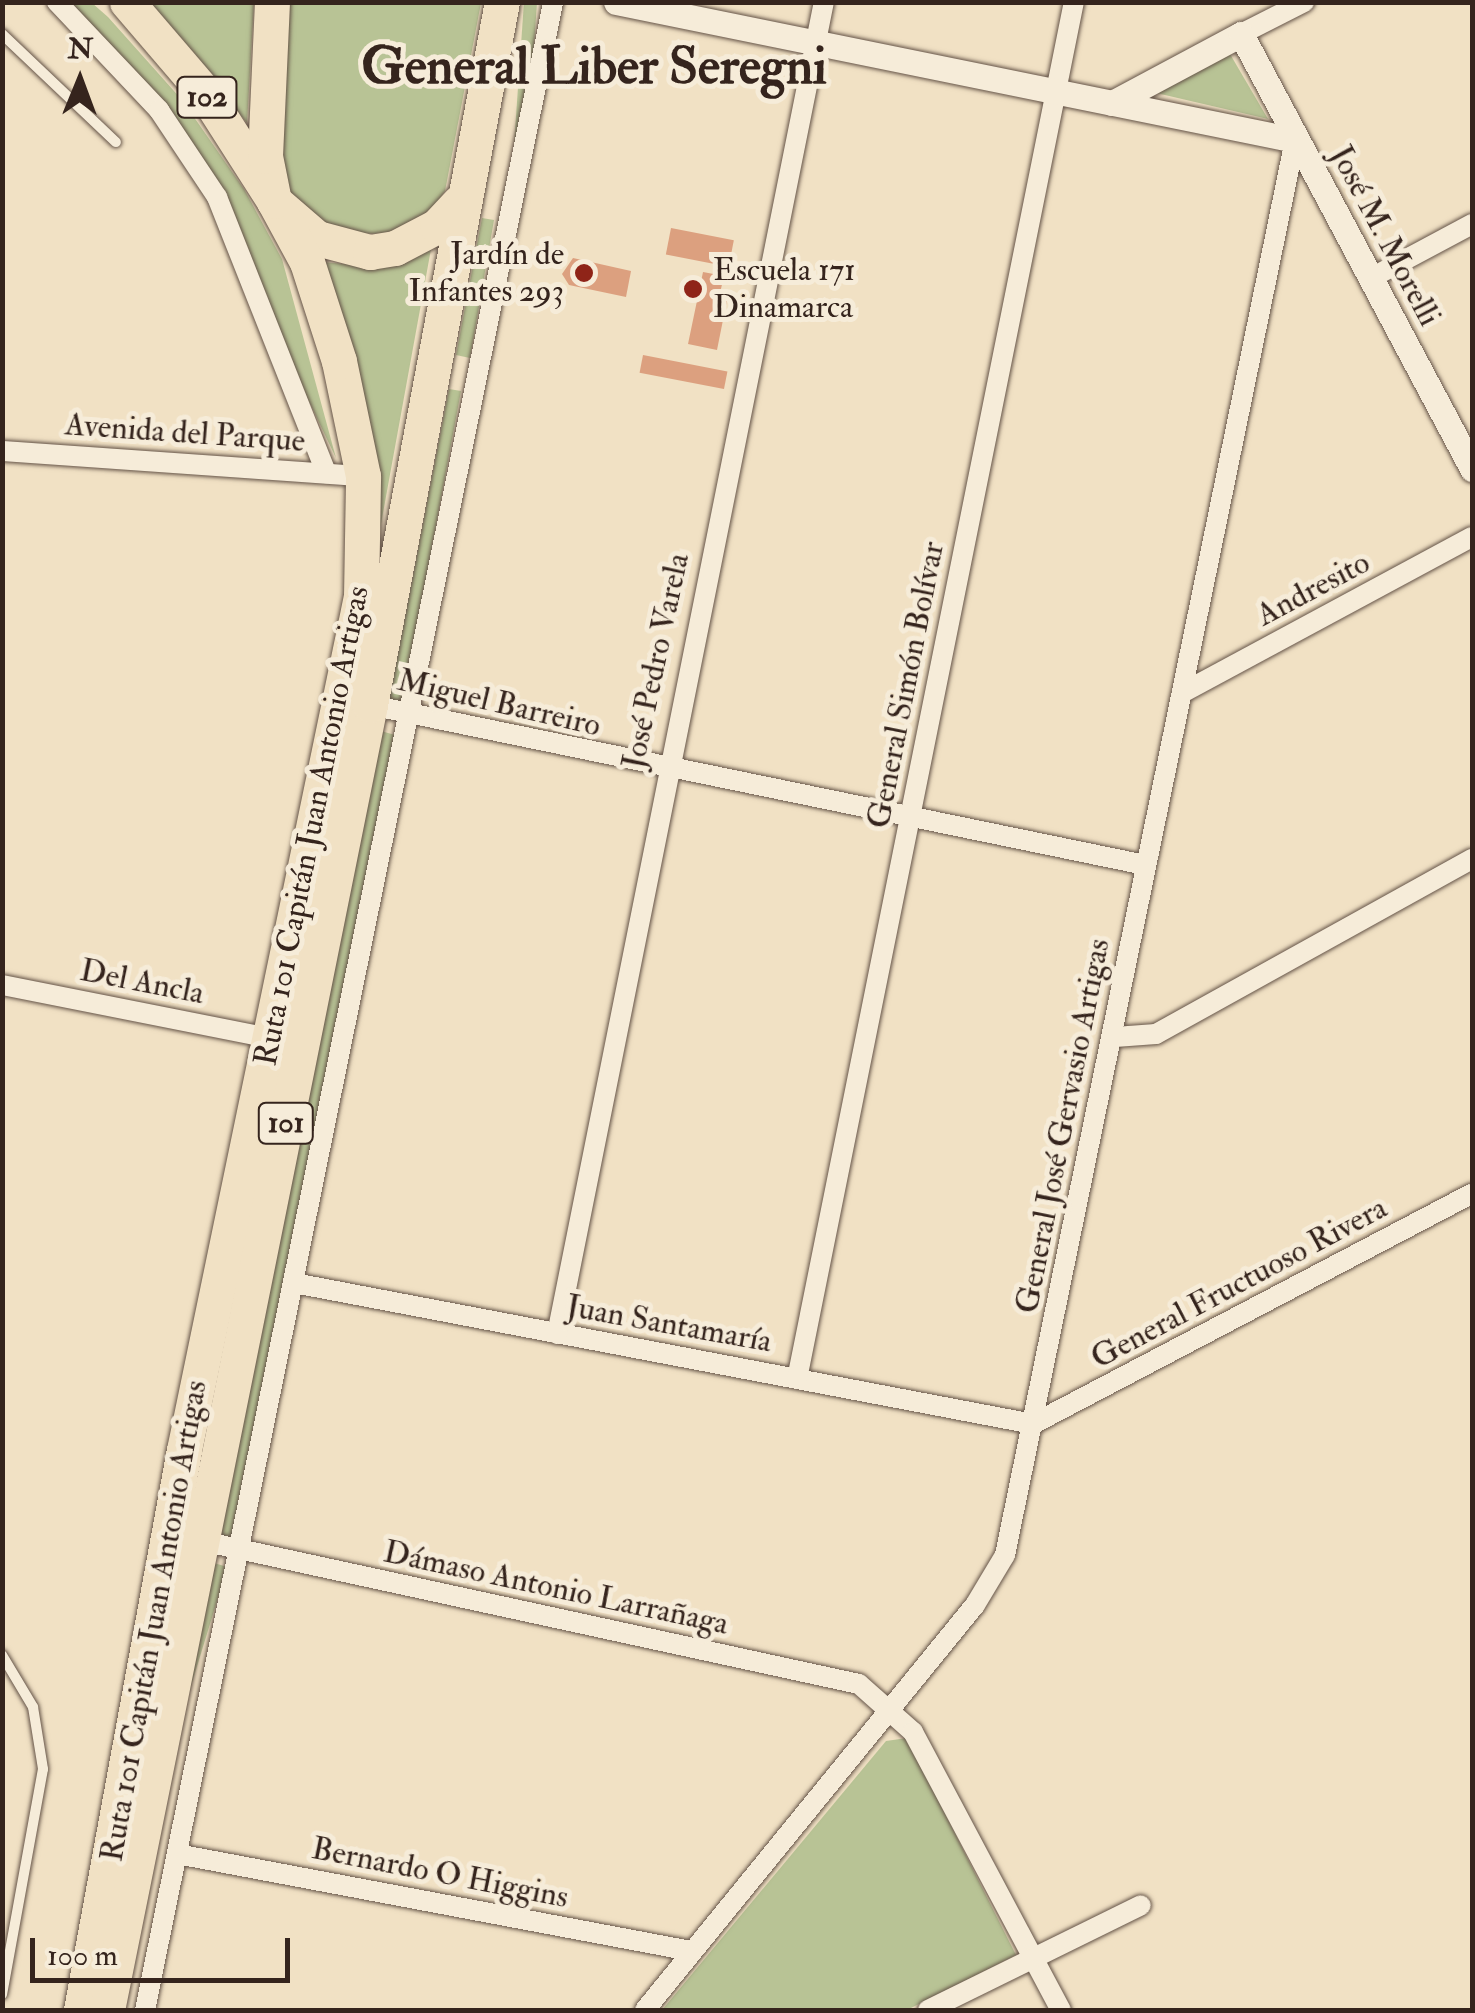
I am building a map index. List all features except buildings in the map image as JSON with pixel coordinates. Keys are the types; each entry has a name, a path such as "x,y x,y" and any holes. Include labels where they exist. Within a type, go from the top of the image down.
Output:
{"highway":[{"name":"102","path":"128,2 205,93 274,201 316,238 370,252 423,236 459,202"},
{"name":"Ruta 101 Capitán Juan Antonio Artigas","path":"81,2010 184,1450 362,596 363,476 331,327 274,201 263,117 272,2"},
{"name":"Ruta 101 Capitán Juan Antonio Artigas","path":"108,2010 370,705 459,202 502,2"}],"street":[{"path":"57,2 159,110 216,197 326,473"},
{"path":"145,2010 413,715 553,2"},
{"path":"616,2 1296,140"},
{"name":"José Pedro Varela","path":"557,1334 664,770 824,2"},
{"name":"General Simón Bolívar","path":"798,1379 1074,2"},
{"path":"1112,103 1304,2"},
{"name":"José M. Morelli","path":"1241,34 1472,469"},
{"name":"General José Gervasio Artigas","path":"645,2010 975,1605 1004,1555 1114,1037 1145,865 1296,140"},
{"path":"1371,278 1472,224"},
{"name":"Avenida del Parque","path":"2,451 363,476"},
{"name":"Andresito","path":"1182,693 1472,537"},
{"name":"Miguel Barreiro","path":"370,705 664,770 1145,865"},
{"path":"1114,1037 1156,1034 1472,859"},
{"name":"Del Ancla","path":"2,984 270,1038"},
{"name":"General Fructuoso Rivera","path":"1033,1424 1472,1194"},
{"name":"Juan Santamaría","path":"294,1283 1033,1424"},
{"name":"Dámaso Antonio Larrañaga","path":"202,1541 859,1684 892,1706"},
{"path":"892,1706 1061,2010"},
{"name":"Bernardo O Higgins","path":"177,1854 691,1952"},
{"path":"928,2010 1141,1905"}],"lane":[{"path":"2,34 116,142"},
{"path":"2,1655 32,1707 43,1768 2,1994"}],"green space":[{"path":"524,2 537,3 525,175 512,175"},
{"path":"72,3 92,3 108,17 182,100 244,189 282,259 336,458 170,110"},
{"path":"144,3 254,3 247,123 201,66"},
{"path":"282,3 481,3 445,191 428,215 391,234 349,233 316,224 296,206 283,177 275,84"},
{"path":"1230,54 1268,119 1152,92"},
{"path":"482,218 494,220 470,358 456,355"},
{"path":"431,249 379,535 321,262 372,266"},
{"path":"449,389 461,391 403,702 389,699"},
{"path":"381,731 395,735 235,1539 218,1536"},
{"path":"214,1563 227,1567 94,2003 81,1999"},
{"path":"907,1738 1016,1955 907,2010 662,2010 886,1741"}],"place":[{"name":"Jardín de Infantes 293","path":"584,273"},
{"name":"Escuela 171 Dinamarca","path":"693,289"}],"district":[{"name":"General Liber Seregni","path":"594,67"}]}
